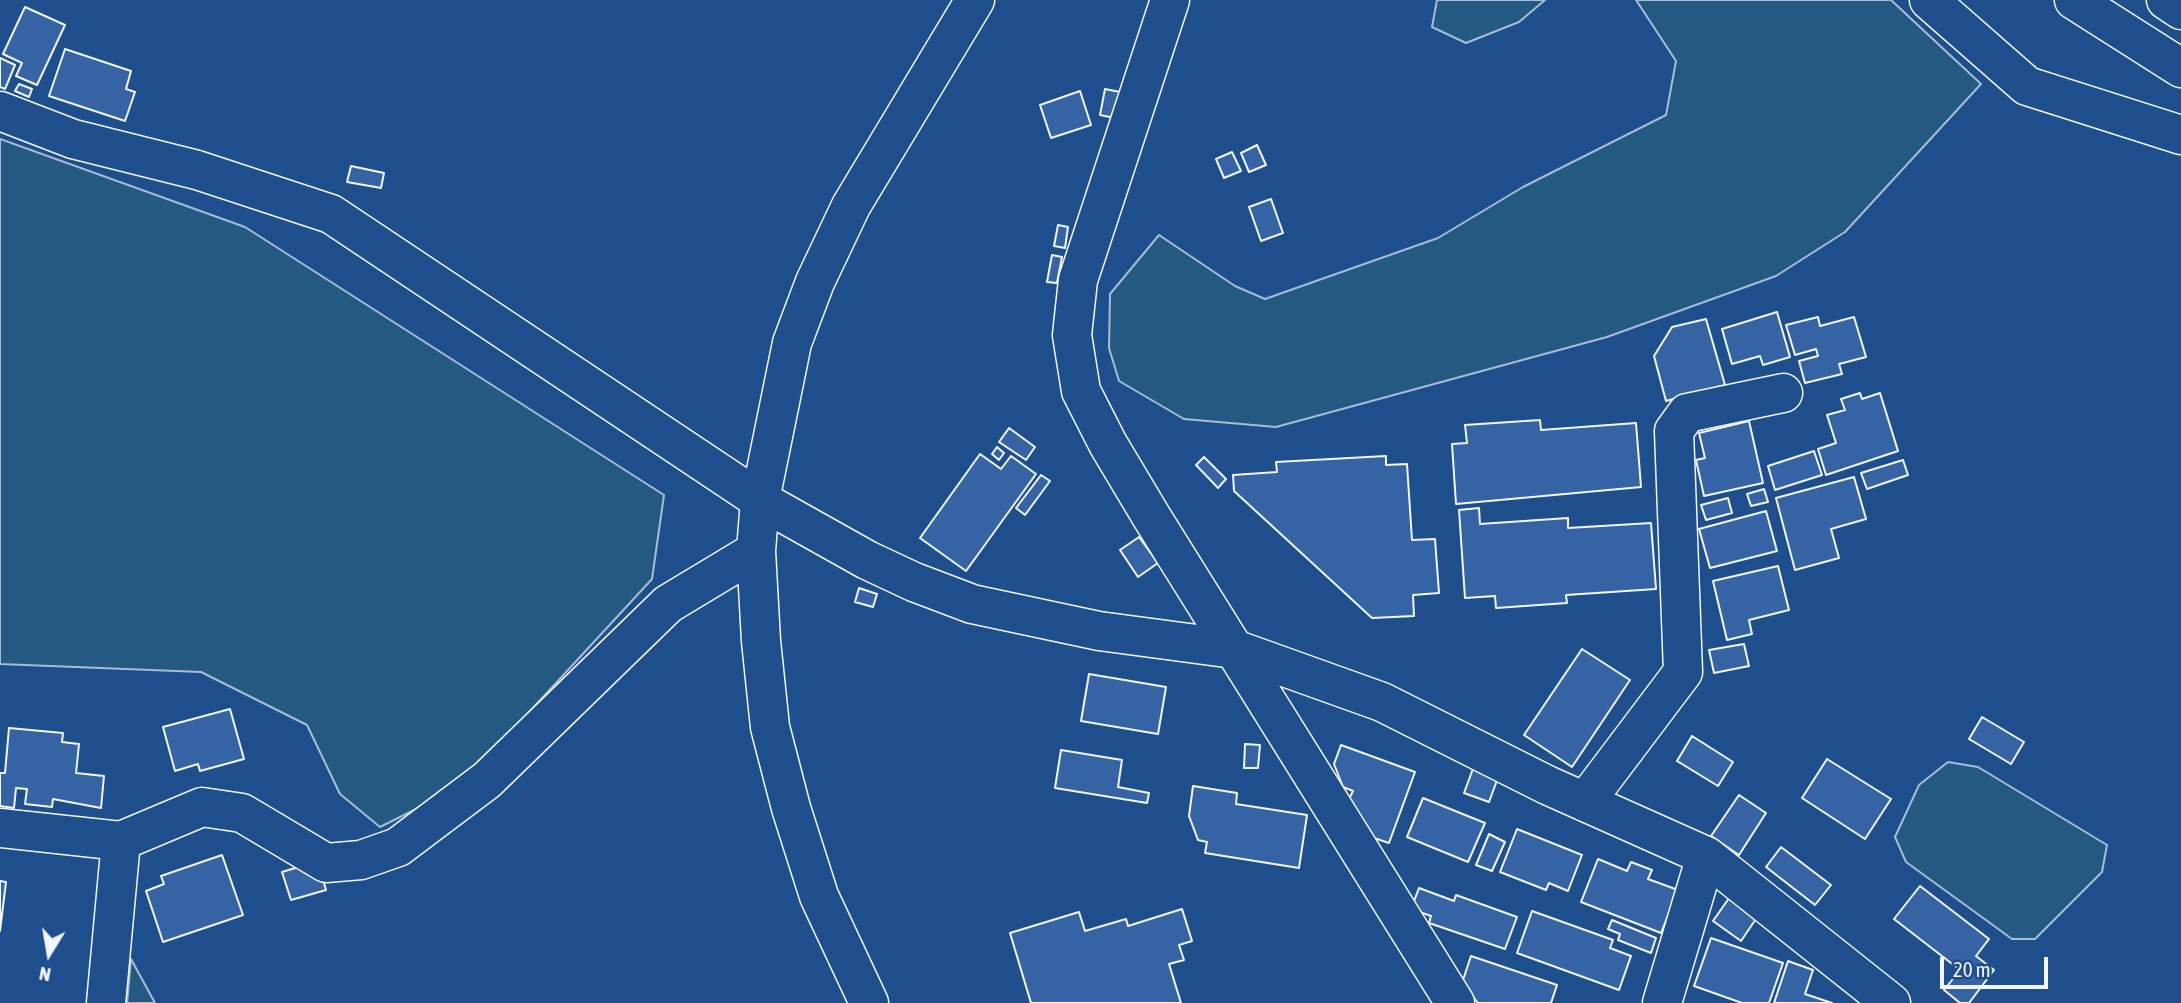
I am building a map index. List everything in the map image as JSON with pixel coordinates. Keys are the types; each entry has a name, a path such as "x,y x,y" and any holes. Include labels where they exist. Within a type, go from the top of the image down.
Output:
{"main road":[{"path":"869,1003 819,896 791,808 771,727 761,641 756,551 760,500 792,343 815,282 851,206 975,0"},
{"path":"1170,0 1078,280 1072,335 1082,391 1108,444 1455,1003"},
{"path":"1929,0 2027,86 2181,135"},
{"path":"2074,0 2181,68"},
{"path":"2166,0 2181,10"},
{"path":"0,111 73,139 197,170 331,214 760,500 867,560 914,582 972,604 1099,631 1234,649 1382,702 1584,802 1706,856 1891,1003"},
{"path":"1584,802 1683,672 1674,431 1687,413 1783,394"},
{"path":"0,828 121,841 202,807 242,813 326,863 361,860 398,847 487,780 668,604 756,551"},
{"path":"106,1003 121,841"},
{"path":"1662,1003 1706,856"}],"shaded area":[{"path":"1437,0 1545,0 1519,22 1466,43 1432,27"},
{"path":"1636,0 1891,0 1981,84 1845,232 1776,276 1607,337 1276,427 1184,419 1119,381 1109,348 1110,294 1159,235 1235,286 1265,299 1438,238 1523,187 1666,115 1676,61"},
{"path":"0,139 245,227 664,495 652,579 460,787 380,827 340,794 307,725 201,672 0,664"},
{"path":"1948,762 1978,767 2107,845 2102,872 2035,939 2012,939 1906,862 1895,837 1919,785"},
{"path":"131,959 155,1003 127,1003"}],"building":[{"path":"25,7 65,25 37,85 16,76 22,63 3,54"},
{"path":"65,49 131,71 126,89 135,92 125,121 49,96"},
{"path":"0,58 15,65 5,89 0,87"},
{"path":"19,84 32,89 29,97 15,91"},
{"path":"1105,89 1120,92 1115,118 1100,115"},
{"path":"1080,91 1091,125 1051,138 1040,105"},
{"path":"1257,145 1266,165 1249,172 1241,153"},
{"path":"1232,152 1241,171 1224,178 1216,159"},
{"path":"351,166 384,173 381,188 347,182"},
{"path":"1271,199 1283,233 1261,241 1249,207"},
{"path":"1058,225 1068,227 1065,248 1054,246"},
{"path":"1052,255 1062,257 1057,283 1047,282"},
{"path":"1777,312 1790,357 1763,365 1760,356 1732,364 1722,329"},
{"path":"1818,317 1820,326 1854,317 1866,357 1839,364 1842,374 1805,383 1799,361 1818,356 1816,349 1795,355 1786,325"},
{"path":"1706,319 1725,385 1666,401 1654,356 1672,327"},
{"path":"1860,393 1862,399 1880,393 1898,451 1826,475 1818,449 1836,443 1827,415 1845,410 1841,399"},
{"path":"1540,420 1541,430 1636,423 1641,487 1456,504 1452,444 1467,443 1465,425"},
{"path":"1749,421 1763,483 1704,496 1696,460 1705,458 1699,433"},
{"path":"1009,428 1035,447 1026,460 999,442"},
{"path":"997,447 1004,453 999,460 992,454"},
{"path":"1814,451 1822,475 1775,490 1768,466"},
{"path":"980,454 1001,469 1011,456 1036,474 966,571 920,538"},
{"path":"1386,456 1386,465 1407,464 1412,540 1435,539 1439,593 1413,595 1414,616 1372,618 1234,491 1233,475 1277,472 1276,462"},
{"path":"1204,457 1226,479 1218,488 1196,465"},
{"path":"1903,460 1908,475 1867,489 1861,473"},
{"path":"1041,475 1050,481 1025,515 1016,508"},
{"path":"1854,477 1866,519 1831,529 1839,558 1795,570 1776,498"},
{"path":"1764,489 1768,502 1751,506 1747,494"},
{"path":"1728,498 1732,513 1706,520 1701,505"},
{"path":"1479,508 1480,524 1568,518 1568,528 1651,523 1656,589 1566,595 1567,603 1496,608 1495,596 1465,598 1459,510"},
{"path":"1766,511 1777,551 1710,568 1699,529"},
{"path":"1139,537 1158,563 1138,577 1120,550"},
{"path":"1778,566 1789,610 1749,620 1752,634 1727,640 1713,581"},
{"path":"859,588 877,594 873,607 855,602"},
{"path":"1744,644 1749,666 1714,673 1709,650"},
{"path":"1582,649 1630,680 1572,767 1524,735"},
{"path":"1089,674 1166,687 1158,734 1081,721"},
{"path":"230,709 244,759 200,771 198,764 175,771 163,727"},
{"path":"1982,717 2024,742 2011,764 1969,739"},
{"path":"9,728 63,733 62,742 79,744 76,773 104,776 101,808 53,799 52,807 25,804 27,789 16,788 14,808 0,806 0,773 5,773"},
{"path":"1692,736 1733,762 1718,786 1677,761"},
{"path":"1245,744 1260,745 1258,768 1244,768"},
{"path":"1341,745 1415,772 1389,843 1368,836 1348,801 1353,791 1343,787 1334,764"},
{"path":"1061,750 1122,760 1118,787 1149,793 1147,803 1055,788"},
{"path":"1827,759 1891,799 1865,839 1802,798"},
{"path":"1474,766 1499,775 1489,802 1464,793"},
{"path":"1193,786 1237,793 1236,804 1307,815 1299,868 1205,853 1207,842 1198,840 1189,816"},
{"path":"1739,795 1766,813 1739,855 1711,836"},
{"path":"1423,798 1485,823 1468,862 1407,837"},
{"path":"1517,829 1582,855 1568,891 1549,883 1546,890 1500,872"},
{"path":"1489,834 1505,842 1492,871 1476,865"},
{"path":"1781,847 1831,885 1815,905 1766,867"},
{"path":"222,855 243,915 163,942 146,891 164,884 161,876"},
{"path":"1598,859 1627,871 1631,862 1652,870 1648,879 1678,890 1661,933 1581,902"},
{"path":"305,865 321,872 326,890 291,900 282,872"},
{"path":"0,881 6,882 0,931"},
{"path":"1920,886 1989,939 1976,956 1994,970 1969,1003 1960,1003 1944,990 1960,970 1894,919"},
{"path":"1419,888 1454,901 1456,895 1517,917 1505,949 1429,923 1431,916 1411,909"},
{"path":"1734,891 1762,910 1741,941 1713,921"},
{"path":"1182,909 1192,941 1179,945 1184,960 1169,964 1181,1003 1031,1003 1010,933 1079,912 1085,931 1126,919 1128,926"},
{"path":"1532,911 1613,940 1610,948 1631,956 1619,990 1517,953"},
{"path":"1612,920 1656,938 1651,953 1618,940 1620,934 1608,929"},
{"path":"1711,938 1783,963 1769,1003 1742,1003 1694,986"},
{"path":"1471,956 1557,985 1551,1003 1478,1003 1462,983"},
{"path":"1788,961 1813,970 1805,994 1832,1003 1774,1003"}]}
